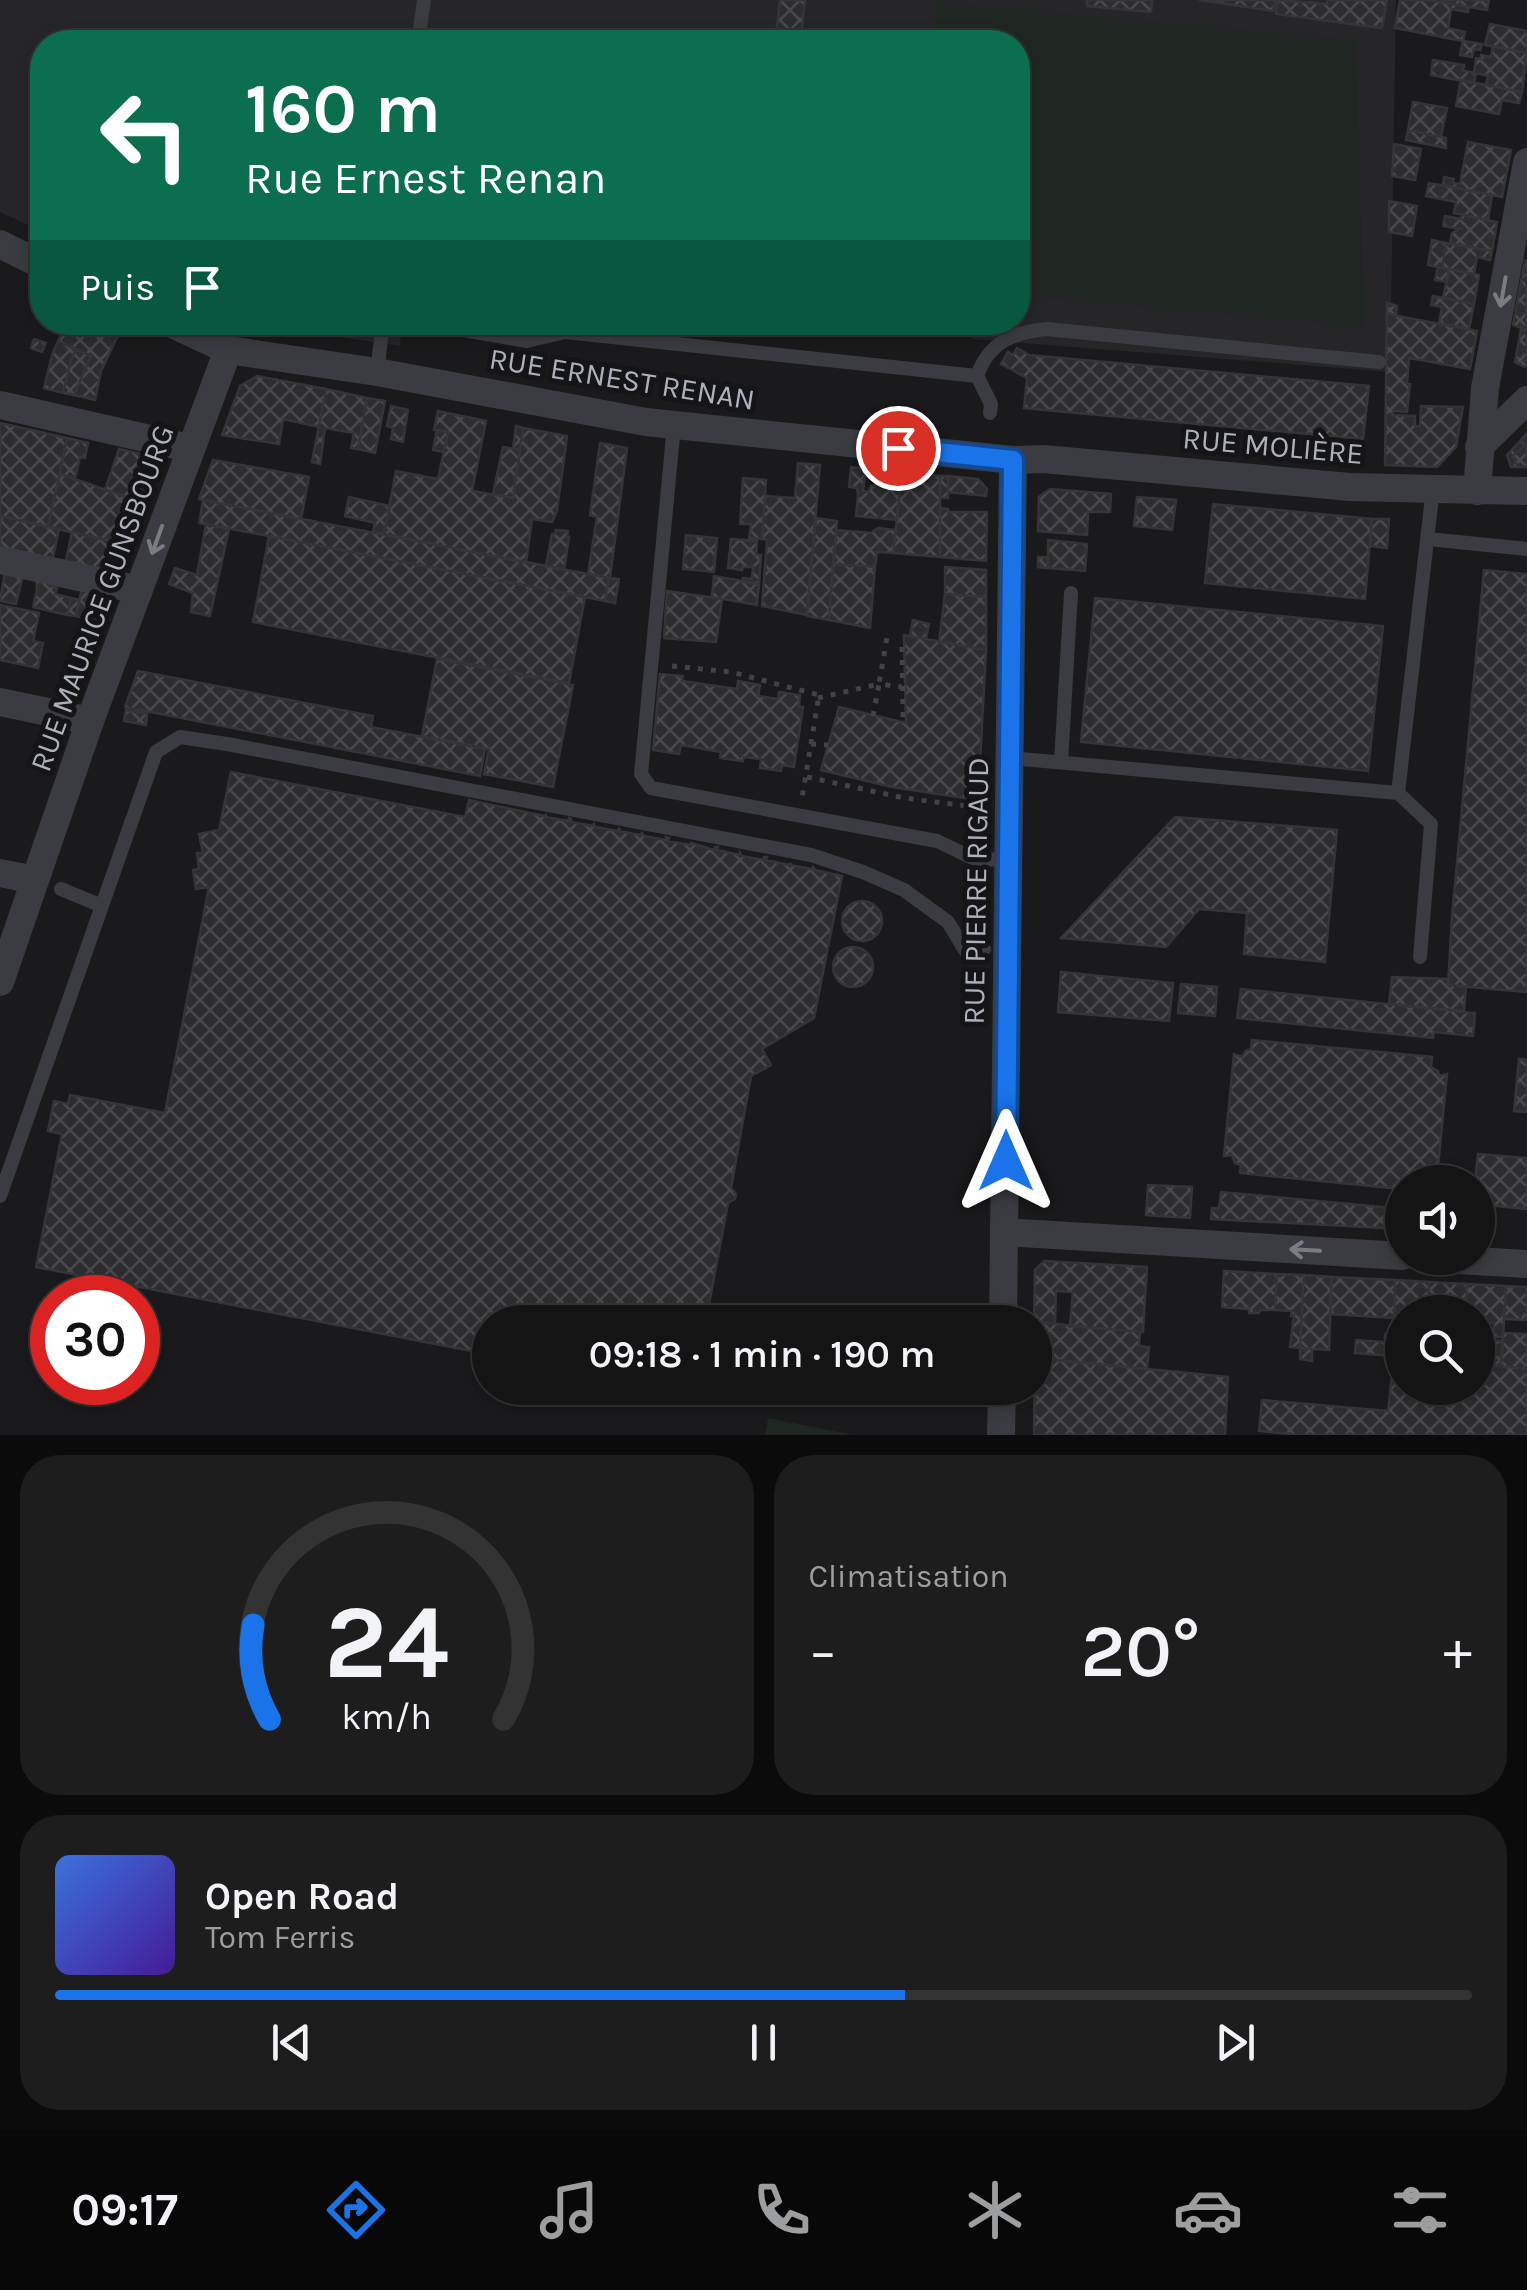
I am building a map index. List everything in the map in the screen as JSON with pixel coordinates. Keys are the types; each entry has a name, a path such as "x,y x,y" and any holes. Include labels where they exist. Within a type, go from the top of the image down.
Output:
{"street":[{"path":"1477,491 1486,388 1527,162"},
{"path":"0,244 30,258"},
{"name":"RUE ERNEST RENAN","path":"196,335 228,350 377,372 646,422 1013,460"},
{"name":"RUE MAURICE GUNSBOURG","path":"0,982 48,884 90,720 228,350"},
{"path":"1480,447 1527,400"},
{"path":"0,405 190,448"},
{"name":"RUE MOLIÈRE","path":"1013,460 1062,460 1350,486 1527,491"},
{"name":"RUE PIERRE RIGAUD","path":"1003,1305 1013,460"},
{"path":"0,560 139,590"},
{"path":"0,702 90,720"},
{"path":"0,873 48,884"},
{"path":"1005,1232 1385,1255"},
{"path":"1495,1262 1527,1264"},
{"path":"1001,1435 1002,1405"}],"lane":[{"path":"420,30 424,0"},
{"path":"1030,331 1047,329 1379,362"},
{"path":"377,372 381,335"},
{"path":"476,335 526,341 552,335"},
{"path":"593,335 977,376"},
{"path":"990,413 991,404 977,376 983,360 999,344 1018,335"},
{"path":"674,425 641,774 651,788 938,842 977,860 1008,859"},
{"path":"1398,794 1433,488"},
{"path":"1428,539 1527,549"},
{"path":"1061,762 1071,593"},
{"path":"0,1196 5,1167 156,752 180,738 811,855 904,890 948,922 965,950 984,949"},
{"path":"1010,758 1398,794 1430,824 1420,957"},
{"path":"48,884 102,906"}],"path":[{"path":"873,716 887,637"},
{"path":"902,647 903,717"},
{"path":"650,663 731,672 819,695 799,816"},
{"path":"818,698 880,684 902,688"},
{"path":"811,744 828,746"},
{"path":"806,776 904,798 990,809"}],"shaded area":[{"path":"0,0 1396,0 1390,372 973,339 968,335 1030,335 1030,30 30,30 30,226 0,212"},
{"path":"936,3 1356,41 1364,326 1030,295 1030,30 935,30"},
{"path":"326,335 401,335 400,346"},
{"path":"768,1418 853,1435 765,1435"}],"building":[{"path":"780,0 805,0 802,30 776,30"},
{"path":"1087,0 1152,0 1151,12 1087,6"},
{"path":"1199,0 1275,0 1273,11"},
{"path":"1277,0 1327,4 1328,0 1387,0 1382,28 1276,14"},
{"path":"1400,0 1469,7 1468,12 1451,9 1448,28 1465,32 1463,41 1395,28"},
{"path":"1441,0 1489,0 1487,10"},
{"path":"1490,24 1527,31 1527,53 1485,45"},
{"path":"1463,41 1482,44 1480,50 1474,49 1472,57 1460,55"},
{"path":"1493,46 1527,53 1522,92 1486,85 1488,76 1476,73 1474,83 1431,75 1433,60 1464,65 1463,70 1474,73 1476,58 1491,57"},
{"path":"1461,80 1522,92 1519,103 1502,100 1499,114 1456,106"},
{"path":"1413,102 1447,108 1441,137 1408,130"},
{"path":"1408,130 1446,138 1446,148 1406,140"},
{"path":"1468,142 1511,150 1502,197 1443,185 1444,177 1460,184"},
{"path":"1394,144 1421,149 1415,180 1392,176"},
{"path":"1429,183 1492,195 1488,220 1454,213 1456,202 1426,196"},
{"path":"1389,201 1417,206 1412,236 1389,232"},
{"path":"1462,215 1497,222 1492,251 1450,243 1452,233 1460,229 1443,226 1445,216 1461,219"},
{"path":"1432,240 1446,243 1442,268 1428,265"},
{"path":"1446,243 1492,251 1490,260 1477,257 1474,274 1442,268"},
{"path":"1527,261 1526,330 1513,325"},
{"path":"1438,267 1449,269 1447,282 1435,280"},
{"path":"1449,269 1479,275 1474,304 1443,298"},
{"path":"1433,296 1474,304 1469,329 1439,323 1442,307 1431,305"},
{"path":"1387,303 1397,306 1396,315 1387,314"},
{"path":"1387,314 1477,331 1470,369 1409,358 1407,412 1393,411 1393,415 1415,416 1415,426 1420,426 1421,406 1463,407 1456,447 1437,467 1385,465"},
{"path":"1526,325 1527,365 1525,367 1515,362 1521,329 1526,330"},
{"path":"61,335 118,335 101,371 95,400 74,395 91,356 58,341"},
{"path":"34,339 46,343 42,352 31,348"},
{"path":"58,341 76,350 63,393 44,388"},
{"path":"1017,348 1029,355 1369,386 1363,439 1024,408 1027,378 1001,364 1008,352 1013,355"},
{"path":"76,350 91,356 74,395 63,393"},
{"path":"257,376 326,389 319,427 283,419 279,444 222,435 240,386"},
{"path":"326,389 367,398 358,449 351,448 354,433 325,428 320,464 312,462"},
{"path":"367,398 385,401 375,453 358,449"},
{"path":"391,406 408,410 403,442 391,439 393,428 387,426"},
{"path":"438,411 486,421 472,491 513,498 523,428 567,436 557,511 552,522 532,519 526,563 384,534 396,471 438,479 448,432 434,430"},
{"path":"0,423 67,438 48,527 0,516"},
{"path":"516,426 523,428 520,450 513,449"},
{"path":"437,430 448,432 444,452 433,450"},
{"path":"1527,433 1527,467 1518,467 1513,456 1526,444 1521,440"},
{"path":"67,438 88,443 75,479 60,474"},
{"path":"1521,440 1526,444 1513,456 1518,467 1511,467 1507,455"},
{"path":"600,443 627,448 610,578 588,574 597,517 590,515"},
{"path":"503,447 520,450 513,498 493,494"},
{"path":"119,449 150,456 157,468 144,503 105,490"},
{"path":"213,460 309,477 301,519 199,499"},
{"path":"798,463 820,465 807,615 762,606 767,540 762,539 765,496 795,498"},
{"path":"851,467 866,469 863,491 868,492 880,483 900,485 897,520 856,516 858,495 857,488 849,487"},
{"path":"902,472 940,476 940,557 893,553"},
{"path":"60,474 144,503 129,545 48,527"},
{"path":"940,476 948,476 948,498 940,498"},
{"path":"948,476 978,479 987,489 986,496 948,492"},
{"path":"743,478 766,480 762,539 749,538 751,524 740,524"},
{"path":"1050,489 1111,494 1110,512 1088,512 1087,535 1038,531 1039,497"},
{"path":"349,497 390,506 384,534 373,532 375,523 345,516"},
{"path":"1137,497 1176,500 1172,530 1134,526"},
{"path":"203,500 609,578 605,601 199,523"},
{"path":"1213,504 1372,519 1365,599 1205,583"},
{"path":"940,508 948,512 987,512 986,561 940,557"},
{"path":"0,516 59,529 52,562 0,551"},
{"path":"816,518 837,521 829,620 807,616"},
{"path":"1372,519 1389,519 1387,548 1370,546"},
{"path":"206,524 229,529 210,616 191,612 193,593 169,584 175,568 197,575"},
{"path":"878,528 896,530 893,553 877,552 875,567 833,564 836,530 871,533"},
{"path":"556,530 568,531 564,570 546,566"},
{"path":"72,532 129,545 118,577 65,565"},
{"path":"686,535 717,538 714,572 683,569"},
{"path":"269,536 585,597 569,683 253,622"},
{"path":"731,539 757,541 756,555 761,555 759,584 743,582 743,578 752,579 753,567 728,568"},
{"path":"1048,540 1087,544 1085,571 1048,568"},
{"path":"1038,557 1047,557 1048,568 1038,567"},
{"path":"833,564 875,567 870,628 829,620"},
{"path":"6,566 24,570 16,604 0,601"},
{"path":"945,567 986,570 986,597 945,594"},
{"path":"1484,570 1527,574 1527,992 1448,985"},
{"path":"36,576 52,580 51,586 57,588 55,594 71,598 67,615 33,607"},
{"path":"714,576 759,584 757,605 712,597"},
{"path":"609,578 619,579 615,603 605,601"},
{"path":"83,583 113,589 101,622 76,616"},
{"path":"667,591 722,599 716,642 664,638"},
{"path":"945,594 986,597 986,650 939,642"},
{"path":"71,598 79,600 76,616 67,615"},
{"path":"1095,598 1383,626 1368,771 1081,742"},
{"path":"0,605 39,613 33,641 43,643 38,668 0,660"},
{"path":"85,618 101,622 80,680 64,673"},
{"path":"913,620 929,624 926,639 910,636"},
{"path":"904,635 986,650 978,800 892,787 821,770 839,707 906,723"},
{"path":"437,659 573,685 553,787 484,774 489,749 422,736"},
{"path":"138,671 373,716 371,727 485,749 480,776 125,707"},
{"path":"660,674 737,689 738,681 760,685 758,696 778,699 779,692 800,695 799,707 803,707 794,767 782,765 781,771 760,768 761,759 720,758 721,752 681,745 679,754 653,750"},
{"path":"126,710 147,714 146,725 124,721"},
{"path":"231,772 465,817 469,800 568,821 569,818 571,822 595,827 666,837 668,841 714,850 718,847 717,850 742,856 764,860 767,857 766,860 842,876 814,1018 762,1049 771,1065 751,1076 731,1188 736,1194 728,1203 709,1305 472,1305 472,1351 160,1291 160,1275 77,1275 36,1267 62,1134 48,1131 54,1101 68,1104 70,1095 165,1113 209,887 196,889 193,870 199,869 197,853 203,853 199,834 219,830"},
{"path":"1175,817 1337,830 1325,962 1244,954 1247,913 1199,909 1166,947 1061,938"},
{"path":"862,901 876,907 882,921 876,935 862,941 848,935 842,921 848,907"},
{"path":"853,947 867,953 873,967 867,981 853,987 839,981 833,967 839,953"},
{"path":"1061,972 1173,983 1169,1021 1058,1012"},
{"path":"1392,977 1449,979 1448,985 1466,987 1464,1011 1389,1004"},
{"path":"1181,984 1217,987 1215,1016 1178,1013"},
{"path":"1241,989 1475,1013 1473,1036 1434,1032 1433,1038 1237,1018"},
{"path":"1252,1040 1432,1057 1431,1067 1439,1076 1447,1074 1438,1165 1385,1165 1385,1187 1240,1173 1241,1165 1235,1163 1232,1155 1224,1156 1234,1054 1242,1057 1251,1049"},
{"path":"1519,1059 1527,1060 1527,1112 1514,1111"},
{"path":"1478,1154 1527,1158 1527,1209 1495,1206 1495,1165 1477,1165"},
{"path":"1148,1185 1192,1187 1190,1218 1146,1215"},
{"path":"1221,1192 1385,1207 1385,1228 1211,1219 1212,1208 1219,1208"},
{"path":"1044,1261 1147,1267 1143,1332 1070,1326 1073,1292 1056,1291 1055,1324 1052,1324 1052,1305 1034,1305 1035,1270"},
{"path":"1224,1271 1277,1274 1275,1310 1249,1313 1249,1309 1222,1307"},
{"path":"1277,1274 1304,1275 1300,1348 1290,1347 1292,1311 1275,1310"},
{"path":"1304,1275 1332,1277 1329,1350 1300,1348"},
{"path":"1332,1277 1395,1280 1395,1295 1385,1295 1385,1317 1330,1314"},
{"path":"1395,1280 1429,1282 1429,1295 1395,1295"},
{"path":"1429,1282 1467,1284 1467,1295 1429,1295"},
{"path":"1467,1284 1506,1286 1503,1337 1495,1337 1495,1295 1467,1295"},
{"path":"1506,1286 1527,1287 1527,1320 1504,1319"},
{"path":"1052,1324 1140,1332 1139,1346 1149,1347 1147,1369 1052,1360"},
{"path":"1503,1333 1527,1334 1527,1369 1501,1366"},
{"path":"1356,1340 1385,1342 1385,1355 1355,1353"},
{"path":"1495,1341 1503,1341 1501,1366 1495,1366"},
{"path":"1300,1348 1312,1349 1312,1361 1300,1359"},
{"path":"1052,1360 1228,1377 1225,1435 1034,1435 1034,1405 1052,1405"},
{"path":"1495,1366 1527,1369 1527,1435 1299,1435 1259,1431 1262,1400 1388,1411 1389,1405 1495,1405"}],"route":[{"path":"898,448 1013,460 1006,1161"}]}
